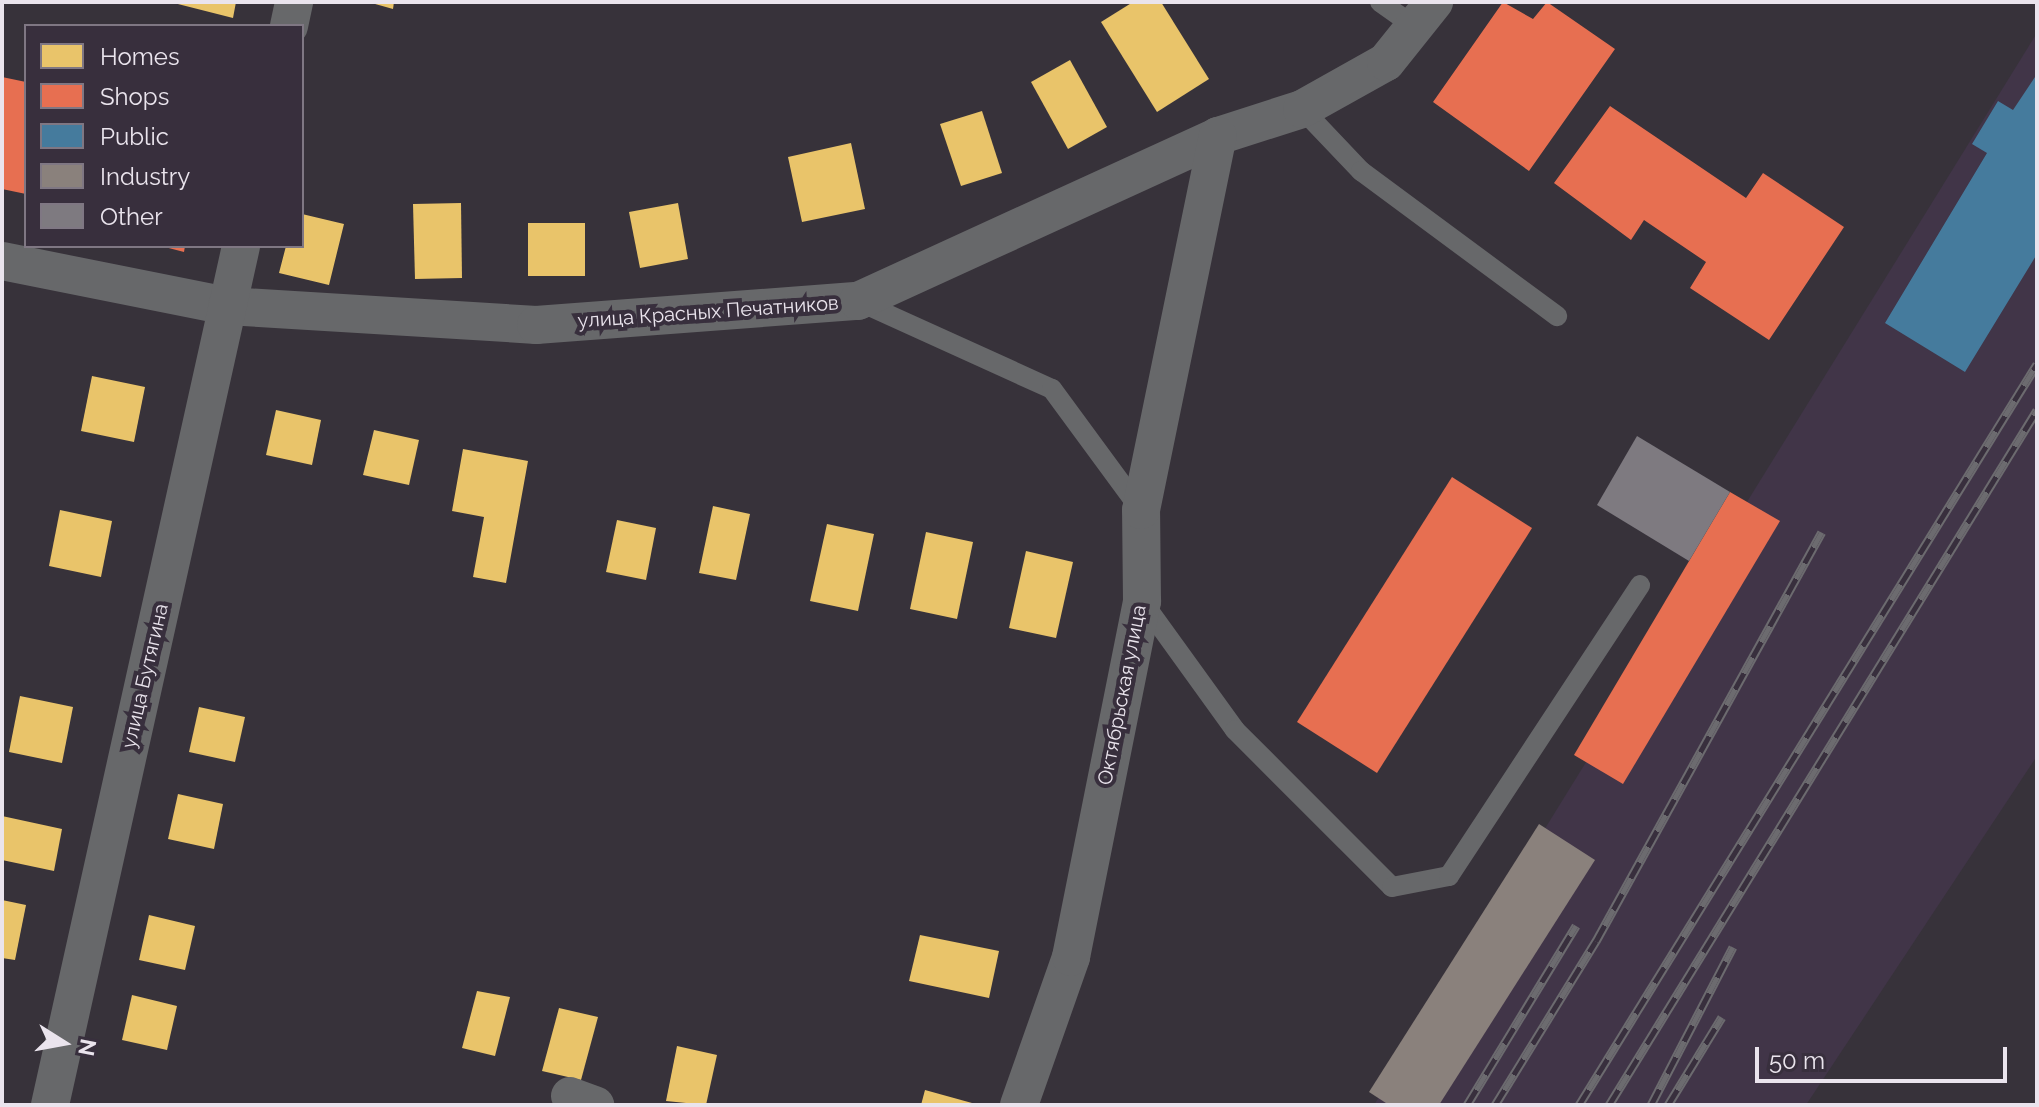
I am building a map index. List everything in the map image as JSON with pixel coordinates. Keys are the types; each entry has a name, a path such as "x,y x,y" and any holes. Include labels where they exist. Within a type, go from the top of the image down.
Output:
{"street":[{"path":"289,24 294,2"},
{"name":"улица Красных Печатников","path":"2,261 227,306 536,325 858,301 1218,136 1302,109 1386,62 1424,14"},
{"name":"Октябрьская улица","path":"1019,1105 1071,957 1142,601 1141,510 1218,136"},
{"name":"улица Бутягина","path":"50,1105 241,248"}],"lane":[{"path":"1380,2 1424,14"},
{"path":"1302,109 1361,171 1557,316"},
{"path":"858,301 1052,389 1141,510"},
{"path":"1142,601 1235,730 1392,887 1449,876 1640,585"}],"shaded area":[{"path":"2037,33 2037,756 1806,1105 1374,1105"}],"building: Homes":[{"path":"170,2 236,2 233,18"},
{"path":"368,2 394,2 393,9"},
{"path":"1133,2 1161,2 1209,79 1157,112 1101,22"},
{"path":"1070,60 1107,127 1068,149 1031,82"},
{"path":"982,111 1002,173 961,186 940,124"},
{"path":"851,143 865,209 802,222 788,157"},
{"path":"461,203 462,278 415,279 413,204"},
{"path":"678,203 688,259 640,268 629,212"},
{"path":"304,214 344,224 329,285 279,273 285,248 304,248"},
{"path":"528,223 585,223 585,276 528,276"},
{"path":"92,376 145,387 134,442 81,431"},
{"path":"276,410 321,420 312,465 266,455"},
{"path":"374,430 419,440 409,485 363,475"},
{"path":"463,449 528,461 506,583 473,577 484,517 452,511"},
{"path":"713,506 750,514 736,580 699,573"},
{"path":"60,510 112,521 101,577 49,566"},
{"path":"617,520 656,528 646,580 606,572"},
{"path":"827,524 874,534 858,611 810,601"},
{"path":"926,532 973,542 957,619 910,609"},
{"path":"1026,551 1073,562 1056,638 1009,628"},
{"path":"20,696 73,707 62,763 9,752"},
{"path":"199,707 245,717 235,762 189,752"},
{"path":"178,794 223,804 214,849 168,839"},
{"path":"2,816 62,829 54,871 2,860"},
{"path":"2,900 26,905 15,960 2,958"},
{"path":"149,915 195,926 185,970 139,960"},
{"path":"920,935 999,951 989,998 909,981"},
{"path":"477,991 510,997 495,1056 462,1048"},
{"path":"132,995 177,1006 167,1050 122,1040"},
{"path":"559,1008 598,1017 581,1080 542,1071"},
{"path":"677,1046 717,1055 706,1105 666,1101"},
{"path":"925,1090 972,1103 921,1105"}],"building: Shops":[{"path":"1503,2 1533,19 1547,2 1615,49 1529,171 1433,102"},
{"path":"2,77 24,82 24,194 2,189"},
{"path":"1610,106 1746,198 1763,173 1844,227 1769,340 1690,288 1706,262 1644,220 1631,240 1554,183"},
{"path":"1452,477 1532,528 1377,773 1297,722"},
{"path":"1730,492 1780,521 1623,784 1574,755"}],"building: Public":[{"path":"2037,74 2037,254 1965,372 1885,323 1987,153 1972,144 1998,101 2013,110"}],"building: Industry":[{"path":"1539,824 1595,860 1439,1105 1389,1105 1369,1092"}],"building: Other":[{"path":"1637,436 1730,492 1689,561 1597,505"}],"railway":[{"path":"1579,1105 2037,364"},
{"path":"1609,1105 2037,410"},
{"path":"1495,1105 1596,941 1822,532"},
{"path":"1467,1105 1576,926"},
{"path":"1651,1105 1733,947"},
{"path":"1668,1105 1722,1017"}]}
